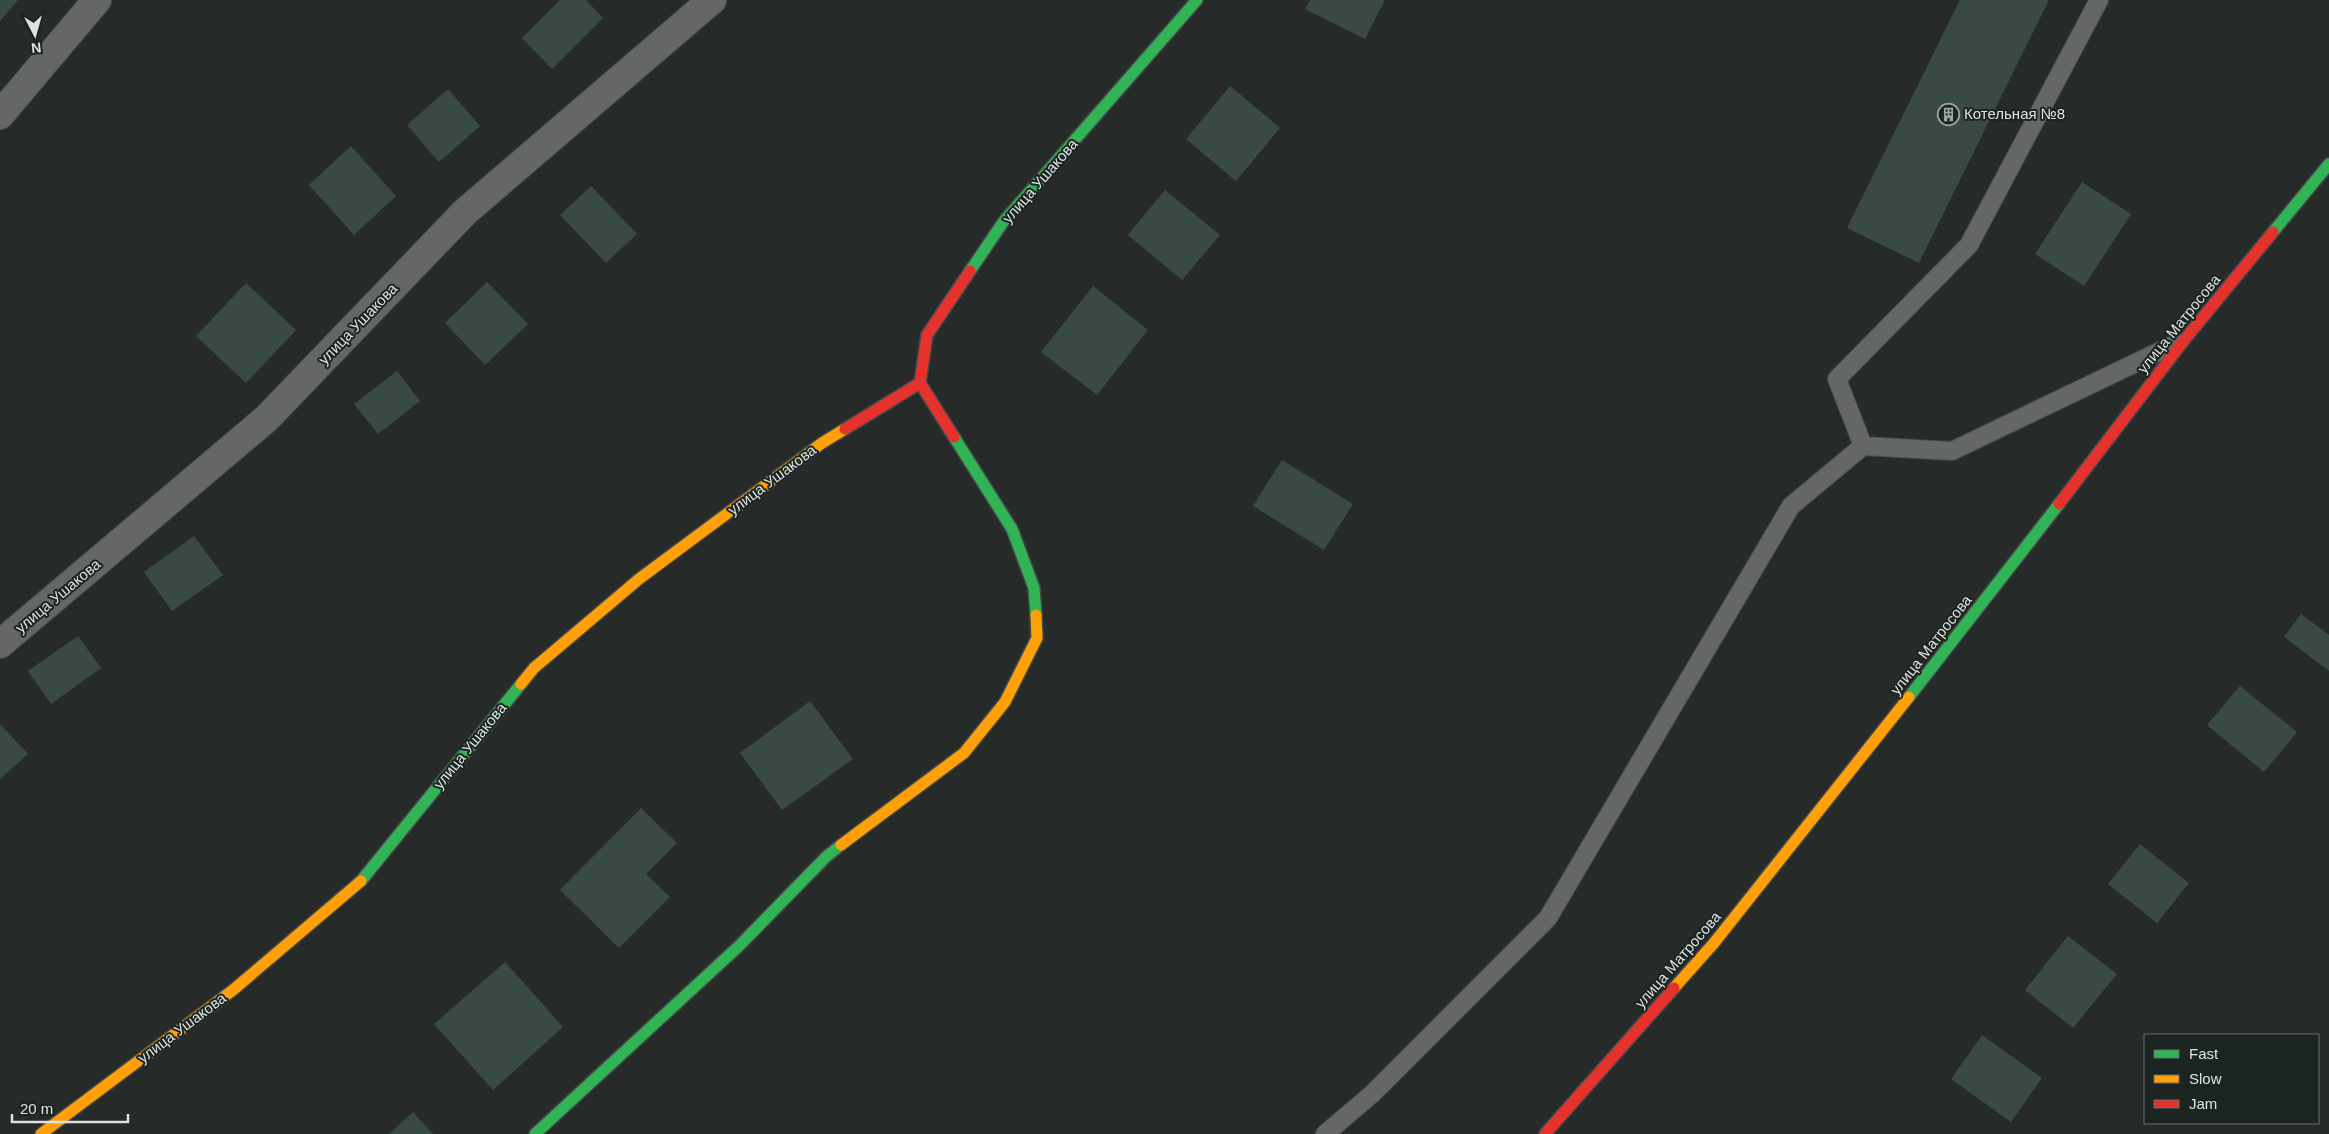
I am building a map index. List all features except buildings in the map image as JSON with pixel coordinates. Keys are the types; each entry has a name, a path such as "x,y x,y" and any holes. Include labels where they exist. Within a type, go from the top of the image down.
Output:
{"street":[{"path":"0,115 97,0"},
{"name":"улица Ушакова","path":"0,644 266,420 465,212 712,0"},
{"name":"улица Ушакова","path":"41,1134 233,990 366,877 534,668 556,649 639,579 822,443 920,383 927,335 1004,222 1197,0"},
{"name":"улица Матросова","path":"1545,1134 1714,942 2005,575 2185,339 2329,164"},
{"path":"535,1134 638,1041 732,952 827,856 964,753 1005,702 1037,638 1034,588 1012,529 920,383"}],"lane":[{"path":"1863,446 1837,379 1969,245 2099,0"},
{"path":"1325,1134 1372,1094 1548,918 1791,506 1863,446 1952,451 2185,339"}],"traffic: fast":[{"path":"970,271 1004,221 1197,0"},
{"path":"2273,232 2329,164"},
{"path":"954,437 1012,529 1034,588 1036,615"},
{"path":"1909,697 2059,504"},
{"path":"361,881 521,684"},
{"path":"535,1134 739,946 827,856 841,845"}],"traffic: slow":[{"path":"521,684 534,668 639,579 822,443 845,429"},
{"path":"841,845 964,753 1005,702 1037,638 1036,615"},
{"path":"1674,988 1714,943 1909,697"},
{"path":"41,1134 233,990 361,881"}],"traffic: jam":[{"path":"2059,504 2185,339 2273,232"},
{"path":"845,429 920,383 927,335 970,271"},
{"path":"920,383 954,437"},
{"path":"1545,1134 1674,988"}],"place":[{"name":"Котельная №8","path":"1948,114"}]}
